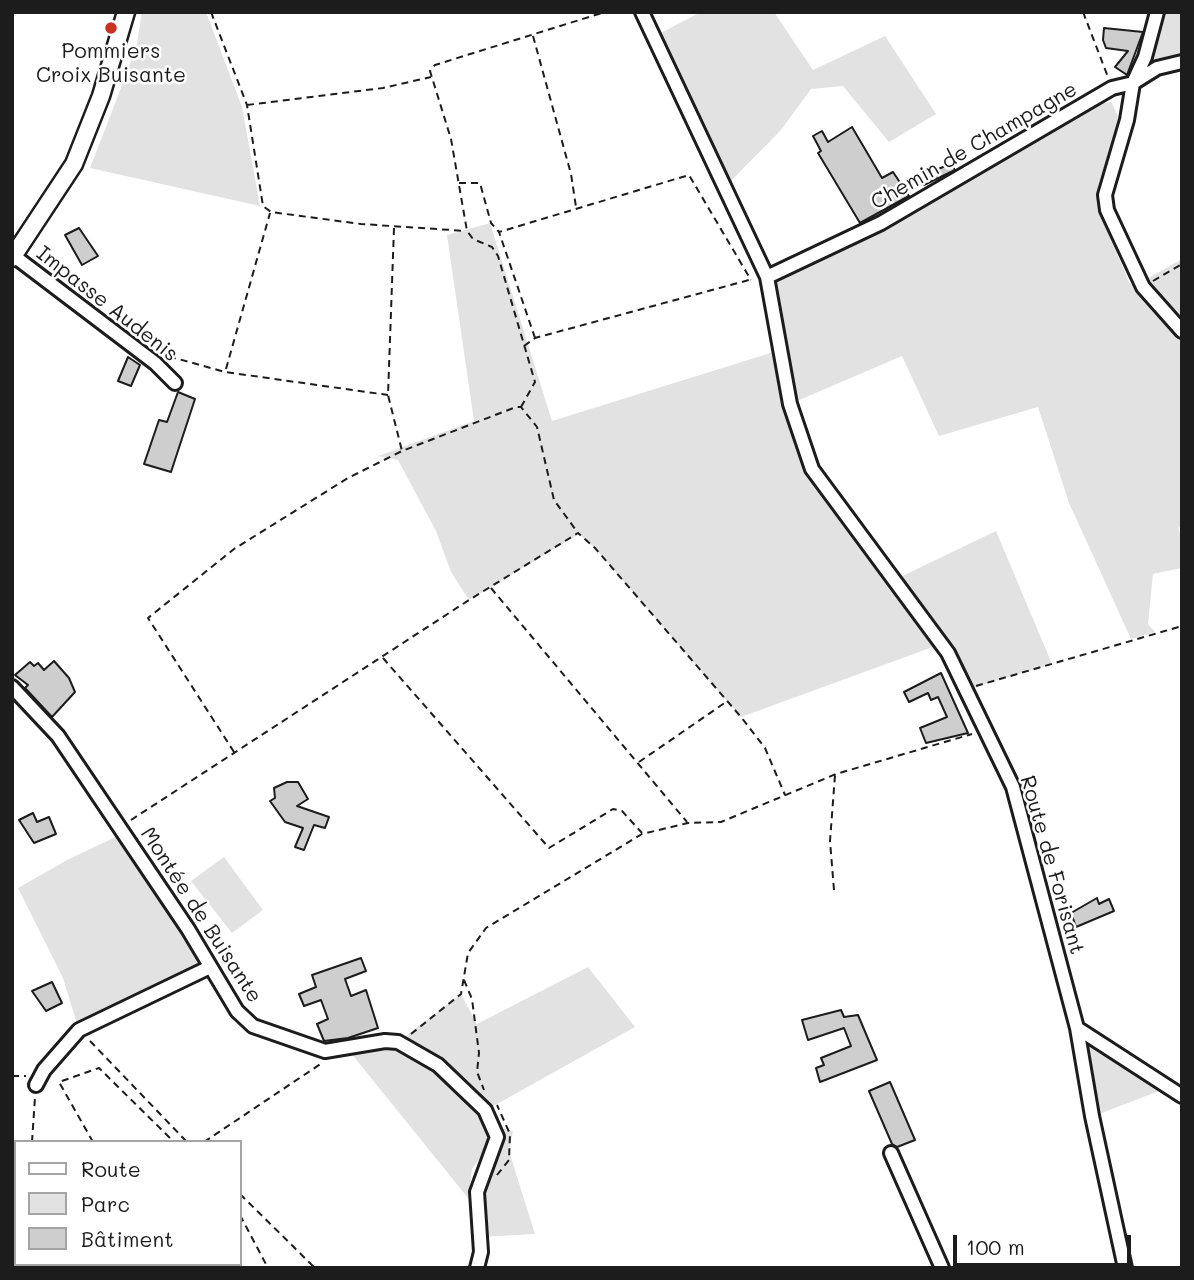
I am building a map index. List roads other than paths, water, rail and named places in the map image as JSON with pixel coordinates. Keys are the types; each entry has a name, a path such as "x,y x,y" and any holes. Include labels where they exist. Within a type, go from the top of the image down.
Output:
{"main road":[{"path":"13,257 48,207 78,155 102,96 126,12"}],"street":[{"name":"Route de Forisant","path":"642,12 767,277 790,404 813,469 948,653 1013,788 1077,1028 1092,1116 1125,1268"},
{"path":"1157,12 1145,57 1133,83 1127,120 1105,195 1107,210 1143,287 1182,331"},
{"name":"Chemin de Champagne","path":"767,277 881,223 1112,88 1133,83 1157,68 1182,62"},
{"name":"Impasse Audenis","path":"13,257 155,363 175,383"},
{"name":"Montée de Buisante","path":"12,687 58,736 120,827 237,1011 253,1026 325,1051 385,1041 398,1042 439,1065 485,1110 495,1127 495,1146 477,1192 481,1252 477,1268"},
{"path":"36,1085 44,1070 79,1030 210,967"},
{"path":"1077,1028 1182,1096"},
{"path":"891,1153 942,1268"}],"place":[{"name":"Pommiers Croix Buisante","path":"111,28"}]}
